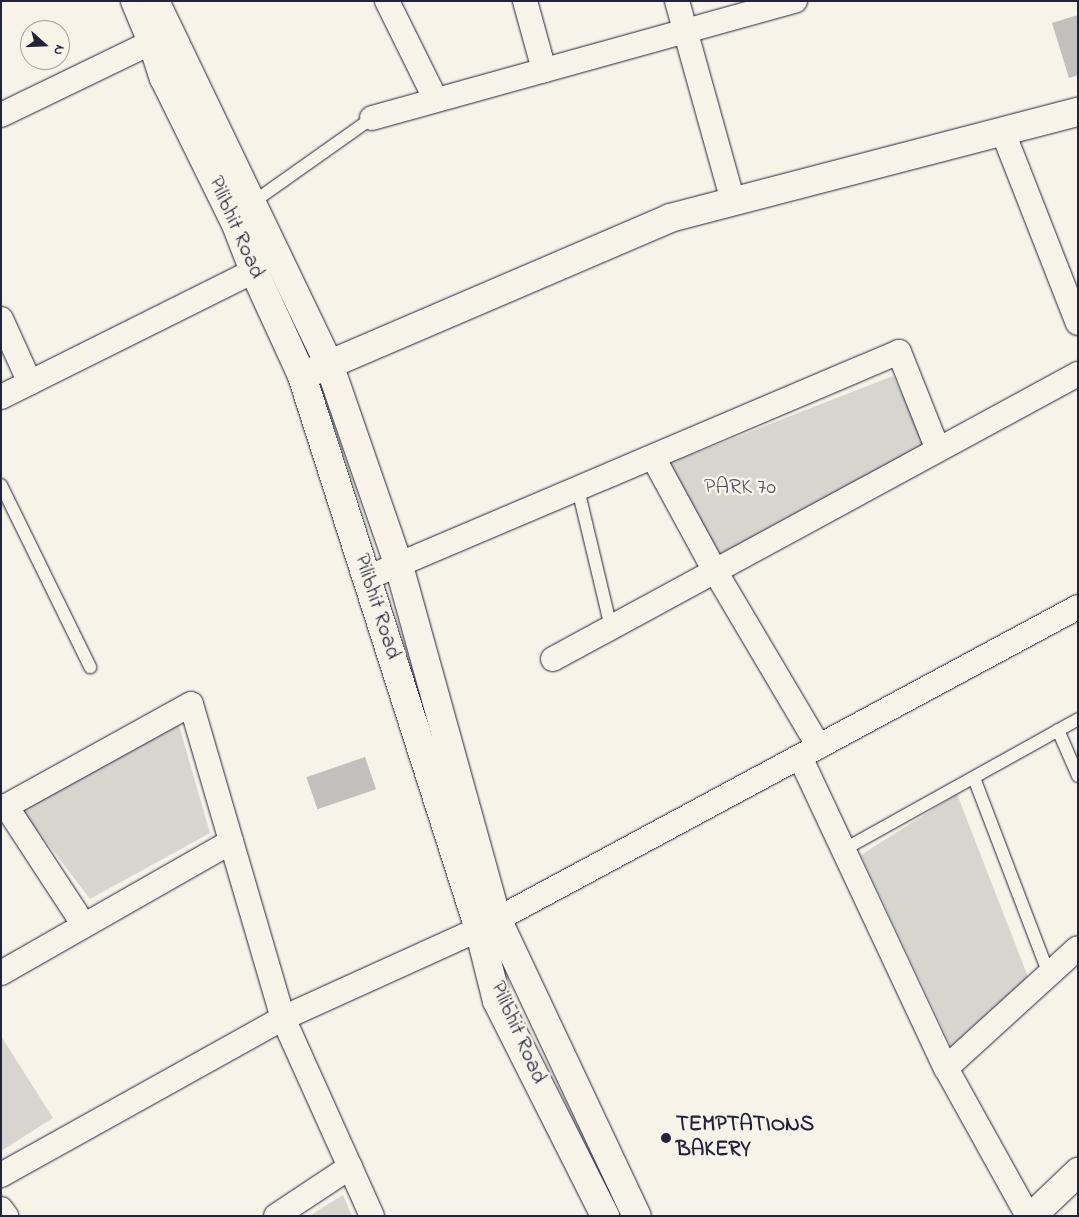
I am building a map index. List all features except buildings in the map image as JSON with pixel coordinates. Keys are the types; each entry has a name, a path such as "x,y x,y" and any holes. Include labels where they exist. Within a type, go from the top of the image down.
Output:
{"main road":[{"name":"Pilibhit Road","path":"135,1 164,78 235,222 254,271 302,376 367,578 488,924 498,1000 605,1216"},
{"path":"155,1 329,364 399,566 488,924 637,1216"},
{"path":"302,376 670,218 1078,112"},
{"path":"1032,1216 1078,1172"}],"street":[{"path":"387,1 436,100"},
{"path":"525,1 544,70"},
{"path":"678,1 733,202"},
{"path":"372,118 796,1"},
{"path":"1,116 152,42"},
{"path":"1003,132 1078,323"},
{"path":"1,398 254,271"},
{"path":"1,319 30,383"},
{"path":"367,578 899,352 938,450"},
{"path":"553,658 1078,374"},
{"path":"652,457 715,571 809,752 844,850 946,1068 1028,1216"},
{"path":"1,1175 283,1018 488,924 1078,607"},
{"path":"84,925 4,807 191,704 283,1018 372,1216"},
{"path":"1,973 231,842"},
{"path":"946,1068 1078,948"},
{"path":"276,1216 350,1167"},
{"path":"1,1209 6,1216"}],"lane":[{"path":"252,203 372,118"},
{"path":"1,484 90,667"},
{"path":"578,489 611,627"},
{"path":"844,850 1078,719"},
{"path":"1058,730 1078,776"},
{"path":"974,778 1049,974"}],"green space":[{"name":"PARK 70","path":"893,376 927,446 718,556 670,463"},
{"path":"178,722 210,833 90,899 19,806"},
{"path":"957,794 1028,977 951,1046 861,855"},
{"path":"1,1036 53,1118 1,1151"},
{"path":"343,1195 352,1216 309,1216"}],"place":[{"name":"TEMPTATIONS BAKERY","path":"666,1138"}]}
